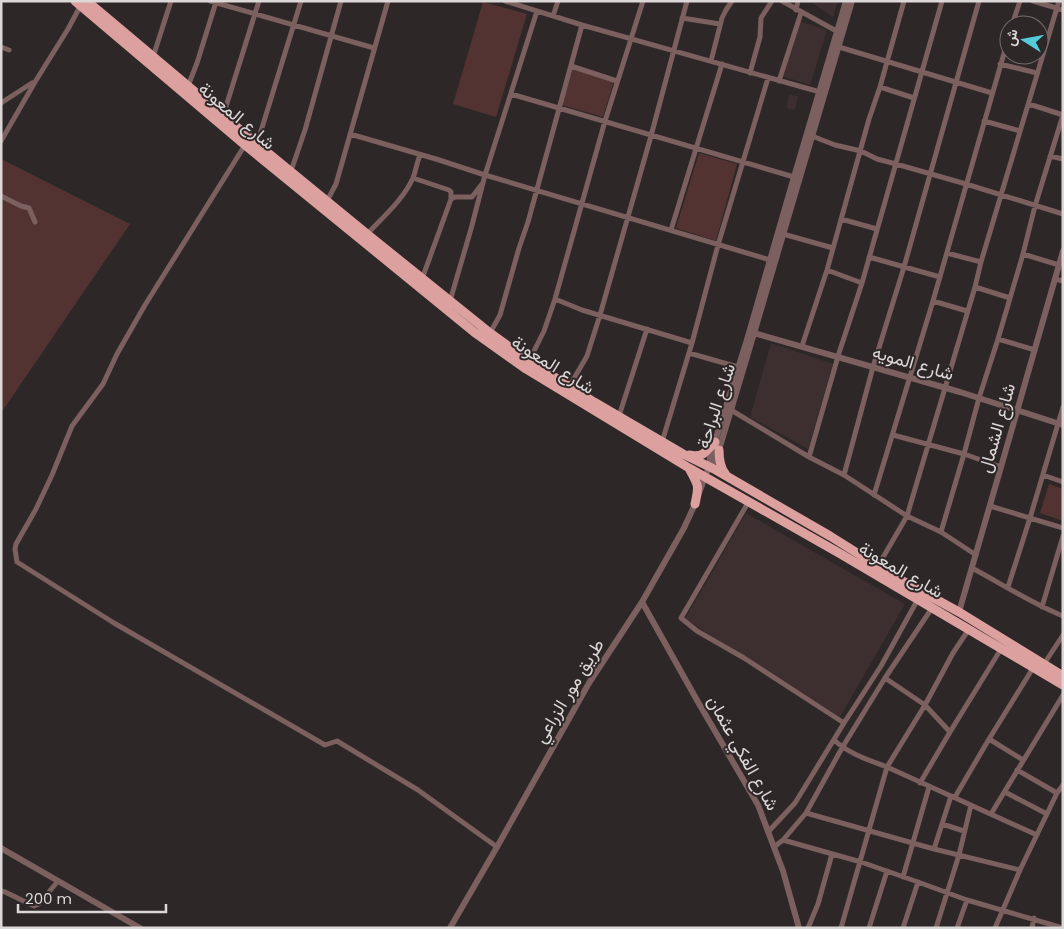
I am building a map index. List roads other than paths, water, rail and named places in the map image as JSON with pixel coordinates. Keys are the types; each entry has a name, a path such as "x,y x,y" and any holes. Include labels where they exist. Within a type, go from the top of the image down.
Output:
{"highway":[{"name":"شارع المعونة","path":"81,2 153,57 490,334 530,362 662,442 830,536 878,566 932,608 1063,685"},
{"name":"شارع المعونة","path":"81,2 245,145 474,332 507,356 688,468 895,581 958,612 1063,676"},
{"path":"683,454 699,456 708,449 717,446 722,469 730,479"},
{"path":"688,468 698,484 695,504"}],"street":[{"path":"153,57 171,1"},
{"path":"210,1 374,48"},
{"path":"223,116 259,1"},
{"path":"257,144 301,1"},
{"path":"290,171 305,130 341,1"},
{"path":"327,201 336,184 388,1"},
{"path":"505,1 582,25 820,92"},
{"path":"553,16 558,1"},
{"path":"530,362 544,331 555,299 605,121 642,1"},
{"path":"569,386 588,356 651,136 687,1"},
{"path":"711,61 720,24 724,13 732,1"},
{"path":"750,73 760,37 760,18 772,1"},
{"path":"782,1 840,33"},
{"path":"779,81 798,11 798,1"},
{"name":"شارع البراحة","path":"717,446 731,410 839,47 846,1"},
{"name":"شارع البراحة","path":"709,467 714,462 738,367 820,92 852,1"},
{"path":"802,346 833,248 904,1"},
{"path":"810,457 838,357 878,229 942,1"},
{"path":"844,475 873,367 904,267 979,1"},
{"path":"1015,15 1020,1"},
{"path":"1033,1 1060,9"},
{"path":"878,566 907,516 975,287 1000,195 1037,73 1060,9 1059,1"},
{"path":"1,141 81,2"},
{"path":"188,87 216,2"},
{"path":"450,301 472,229 485,175 537,11"},
{"path":"682,18 720,24"},
{"path":"490,334 500,315 582,25"},
{"path":"1,47 9,50"},
{"path":"839,47 992,93"},
{"path":"671,230 722,64"},
{"path":"874,495 933,301 1000,65"},
{"path":"1004,65 1037,73"},
{"path":"571,66 618,81"},
{"path":"662,442 768,78"},
{"path":"1,103 35,82"},
{"path":"880,87 914,98"},
{"path":"510,94 794,177"},
{"path":"941,532 1063,115 1028,104"},
{"path":"984,121 1020,131"},
{"path":"350,134 770,260"},
{"path":"812,136 896,164 1063,214"},
{"path":"245,145 145,304 117,354 103,384 72,426 52,475 16,544 16,562 114,623 325,745 337,741 418,790 497,847"},
{"path":"367,234 396,203 412,178 420,155"},
{"path":"1050,156 1063,159"},
{"path":"412,178 451,192 451,200 422,278"},
{"path":"451,200 456,197 472,197 483,184"},
{"path":"1,196 29,208 35,222"},
{"path":"841,219 878,229"},
{"path":"783,234 833,248"},
{"name":"شارع الشمال","path":"958,612 1002,467 1063,251"},
{"path":"947,253 981,262"},
{"path":"1023,254 1059,265"},
{"path":"869,256 940,277"},
{"path":"826,270 862,283"},
{"path":"1055,279 1063,281"},
{"path":"975,287 1010,298"},
{"path":"555,299 582,310 692,343"},
{"path":"933,301 967,311"},
{"path":"620,416 647,329"},
{"name":"شارع المويه","path":"754,332 979,398 1060,424"},
{"path":"998,339 1035,350"},
{"path":"689,353 738,367"},
{"path":"1008,587 1042,475 1060,424 1063,406"},
{"path":"731,410 844,475 907,516 941,532 976,555"},
{"path":"893,435 964,454 1002,467"},
{"name":"طريق مور الزراعي","path":"450,928 589,683 642,602 684,528 709,467"},
{"path":"1042,475 1063,482"},
{"path":"750,501 681,618 697,631 744,658 844,724"},
{"path":"990,506 1063,528"},
{"path":"1042,607 1063,536"},
{"path":"972,568 1042,607 1063,616"},
{"path":"768,832 795,803 881,666 918,599"},
{"name":"شارع الفكي عثمان","path":"642,602 758,805 783,871 799,928"},
{"path":"774,847 783,840 806,813 842,748 885,678 932,608"},
{"path":"841,928 888,767 969,629"},
{"path":"1044,664 1063,635"},
{"path":"920,783 1001,648"},
{"path":"934,849 953,797 1033,668"},
{"path":"885,678 925,705 950,732"},
{"path":"991,814 1063,695"},
{"path":"989,739 1023,760"},
{"path":"834,740 842,748 863,758 888,767 1037,835"},
{"path":"1017,770 1057,794"},
{"path":"995,928 1020,870 1063,785"},
{"path":"903,877 929,787"},
{"path":"1005,792 1047,814"},
{"path":"936,928 959,854 970,805"},
{"path":"806,813 934,849 1020,870"},
{"path":"942,824 964,831"},
{"path":"783,840 860,862 967,900 1063,928"},
{"path":"1,848 140,928"},
{"path":"808,928 818,904 832,854"},
{"path":"869,928 887,871"},
{"path":"1,891 34,906 39,904 58,881"},
{"path":"903,928 918,882"},
{"path":"957,928 967,900"},
{"path":"1032,928 1034,918"}]}
